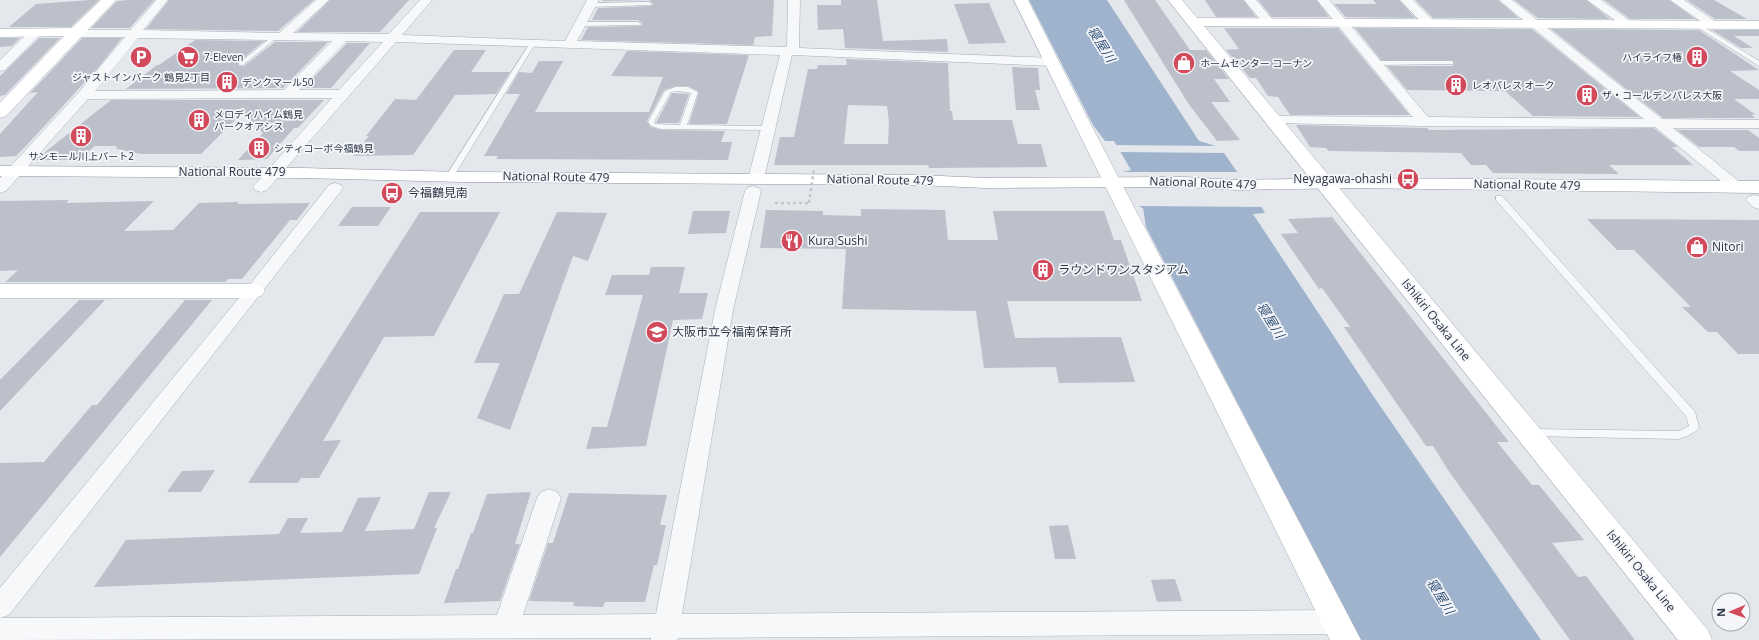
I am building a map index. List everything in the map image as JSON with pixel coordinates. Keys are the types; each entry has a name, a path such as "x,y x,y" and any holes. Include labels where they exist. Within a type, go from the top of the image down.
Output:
{"main road":[{"path":"0,113 108,0"},
{"path":"1021,0 1052,62 1122,188 1341,631"},
{"name":"Ishikiri Osaka Line","path":"1175,0 1697,640"},
{"path":"1193,22 1627,23 1759,25"},
{"path":"0,33 35,33 56,31 75,33"},
{"name":"National Route 479","path":"4,180 275,172 1097,195 1122,188 1186,193 1262,190 1738,187 1758,198"},
{"name":"National Route 479","path":"4,180 261,188 755,185"},
{"name":"National Route 479","path":"1329,190 1499,198 1758,198"},
{"path":"0,291 254,291"}],"street":[{"path":"4,180 84,94 162,0"},
{"path":"278,37 323,0"},
{"path":"261,188 426,0"},
{"path":"786,51 792,48 794,0"},
{"path":"1250,0 1268,22"},
{"path":"1323,0 1425,122"},
{"path":"1406,0 1429,23"},
{"path":"1505,0 1738,187"},
{"path":"1594,0 1627,23"},
{"path":"1676,0 1714,24"},
{"path":"569,46 591,2"},
{"path":"0,67 35,33"},
{"path":"75,33 393,38 569,46 786,51 1052,62"},
{"path":"288,94 342,38"},
{"path":"665,633 724,310 786,51"},
{"path":"84,94 344,94"},
{"path":"1273,120 1759,124"},
{"path":"0,607 335,188"},
{"path":"506,627 549,498"},
{"path":"0,630 165,635 415,634 506,627 665,633 1341,631"}],"lane":[{"path":"591,2 649,4"},
{"path":"580,24 638,24"},
{"path":"1696,24 1759,64"},
{"path":"241,64 278,37"},
{"path":"450,176 532,44"},
{"path":"1376,63 1451,64"},
{"path":"683,127 695,92 690,89 677,88 668,91 651,122 653,125 661,127 768,128"},
{"path":"1499,198 1691,415 1694,427 1688,432 1680,435 1528,433"}],"path":[{"path":"775,203 809,203 814,168"}],"water":[{"name":"寝屋川","path":"1029,0 1107,0 1199,141 1216,146 1224,153 1262,208 1265,213 1253,214 1372,394 1541,640 1361,640 1146,227 1143,208 1140,207 1122,172 1131,170 1114,141 1105,141 1093,125"}],"pier":[{"path":"1114,145 1218,146 1226,153 1118,152"},
{"path":"1120,172 1239,172 1264,207 1138,206"}],"building":[{"path":"99,0 71,27 9,27 36,4"},
{"path":"154,0 130,28 91,28 117,1"},
{"path":"169,0 314,0 278,31 146,29"},
{"path":"330,0 409,0 380,32 297,32"},
{"path":"603,0 649,0 602,1"},
{"path":"649,0 774,0 772,36 755,37 753,45 581,40 588,27 642,25 642,23 638,20 592,20 598,8 651,6 653,4"},
{"path":"841,0 877,0 883,41 947,39 948,52 845,48 843,29 818,30 817,5 841,5"},
{"path":"1124,0 1155,0 1190,50 1206,50 1229,79 1214,79 1230,102 1211,102 1240,140 1217,141 1188,103"},
{"path":"1205,0 1243,0 1256,17 1216,17"},
{"path":"1258,0 1316,0 1329,17 1272,17"},
{"path":"1373,0 1399,0 1415,18 1346,17 1334,4 1377,4"},
{"path":"1415,0 1498,0 1519,18 1433,18"},
{"path":"1514,0 1586,0 1610,19 1538,18"},
{"path":"1604,0 1669,0 1695,19 1630,19"},
{"path":"1687,0 1714,0 1747,19 1715,19"},
{"path":"989,3 1006,43 969,44 954,4"},
{"path":"1224,28 1338,28 1410,115 1290,115 1278,97 1268,96 1256,78 1250,78 1226,50 1239,49"},
{"path":"1355,28 1532,29 1640,117 1533,116 1505,91 1407,90 1387,66 1453,66 1454,62 1451,60 1381,60"},
{"path":"1551,29 1699,30 1759,70 1730,71 1759,90 1759,99 1734,99 1756,115 1751,114 1755,118 1663,118"},
{"path":"1712,30 1759,30 1759,36 1734,36 1753,48 1741,48"},
{"path":"0,38 20,38 12,46 0,47"},
{"path":"39,38 60,38 5,95 0,96 0,76"},
{"path":"82,38 122,38 97,69 16,156 0,157 0,134 38,92 30,93"},
{"path":"195,40 264,41 238,62 239,66 244,66 275,42 328,42 283,88 126,89 157,65"},
{"path":"347,43 370,43 331,88 303,88"},
{"path":"454,50 486,50 471,72 510,72 496,94 455,95 413,155 353,156 369,136 366,136 395,99 416,100"},
{"path":"627,51 749,55 727,124 689,124 699,92 688,86 675,86 664,90 647,121 651,127 661,130 725,131 721,142 732,142 728,160 496,159 498,156 484,156 520,94 506,94 519,72 532,73 539,61 563,61 535,112 649,112 663,77 611,76"},
{"path":"846,59 948,63 950,111 952,111 953,120 1012,120 1018,144 1041,144 1047,167 929,168 928,165 774,165 780,137 794,137 808,69 817,69 818,65 847,65","holes":["848,105 887,106 889,122 888,144 844,144"]},
{"path":"1012,67 1038,68 1040,90 1035,90 1040,110 1016,110"},
{"path":"672,93 689,94 679,123 656,123"},
{"path":"111,100 324,100 298,128 294,128 267,159 238,160 263,133 242,113 201,154 141,154 117,149 116,146 95,146 78,160 35,160"},
{"path":"1296,125 1427,128 1429,130 1654,128 1678,147 1672,147 1693,165 1609,165 1619,174 1493,173 1486,165 1471,165 1461,153 1329,151 1326,148 1310,147"},
{"path":"1677,130 1748,130 1759,138 1759,151 1739,151 1734,147 1699,147"},
{"path":"69,200 66,203 154,201 124,231 173,230 199,203 310,203 297,220 290,220 242,279 228,279 225,282 5,282 18,270 0,271 0,201"},
{"path":"352,207 391,207 378,226 338,226"},
{"path":"861,209 945,210 948,240 998,240 993,211 1104,211 1114,240 1121,240 1142,301 1007,301 1015,338 1121,337 1135,382 1059,383 1056,367 984,368 976,311 842,309 846,249 760,248 766,210 823,211 823,215 861,216"},
{"path":"693,211 730,211 726,233 688,234"},
{"path":"420,212 500,212 434,336 384,337 323,441 341,440 319,478 301,478 298,483 248,483"},
{"path":"557,212 607,213 588,261 573,256 510,430 477,418 500,363 474,363 504,294 519,294"},
{"path":"1332,217 1509,442 1497,442 1532,485 1539,485 1584,540 1552,543 1578,577 1586,576 1635,640 1570,640 1448,470 1433,446 1426,446 1344,327 1350,327 1322,288 1319,289 1281,234 1298,233 1288,219"},
{"path":"1587,219 1759,220 1759,354 1738,354 1717,332 1708,332 1682,307 1691,307 1634,250 1617,250"},
{"path":"651,267 685,267 679,293 708,293 702,319 673,320 646,446 586,449 592,427 607,427 643,295 605,295 612,275 649,275"},
{"path":"79,300 105,300 0,411 0,380"},
{"path":"185,300 212,300 0,557 0,463 44,462 92,405 97,405"},
{"path":"215,470 201,492 167,492 182,471"},
{"path":"429,492 451,492 434,528 437,528 419,574 94,587 126,540 279,534 288,518 308,518 300,533 342,532 358,498 381,497 365,531 414,529"},
{"path":"531,492 515,544 520,544 500,601 444,603 456,569 458,569 471,533 473,533 487,494"},
{"path":"569,493 667,495 660,525 666,525 657,565 654,565 645,602 605,602 603,607 573,606 574,602 529,601 548,543 553,543"},
{"path":"1068,525 1076,559 1055,559 1049,526"},
{"path":"1175,579 1182,601 1157,602 1151,580"}],"place":[{"name":"ジャストインパーク 鶴見2丁目","path":"141,57"},
{"name":"7-Eleven","path":"188,57"},
{"name":"ハイライフ椿","path":"1697,57"},
{"name":"ホームセンター コーナン","path":"1184,63"},
{"name":"デンクマール50","path":"227,82"},
{"name":"レオパレス オーク","path":"1456,85"},
{"name":"ザ・コールデンパレス大阪","path":"1587,95"},
{"name":"メロディハイム鶴見 パークオアシス","path":"199,120"},
{"name":"サンモール川上パート2","path":"81,136"},
{"name":"シティコーポ今福鶴見","path":"259,148"},
{"name":"Neyagawa-ohashi","path":"1408,179"},
{"name":"今福鶴見南","path":"392,193"},
{"name":"Kura Sushi","path":"792,241"},
{"name":"Nitori","path":"1697,247"},
{"name":"ラウンドワンスタジアム","path":"1043,270"},
{"name":"大阪市立今福南保育所","path":"657,332"}]}
